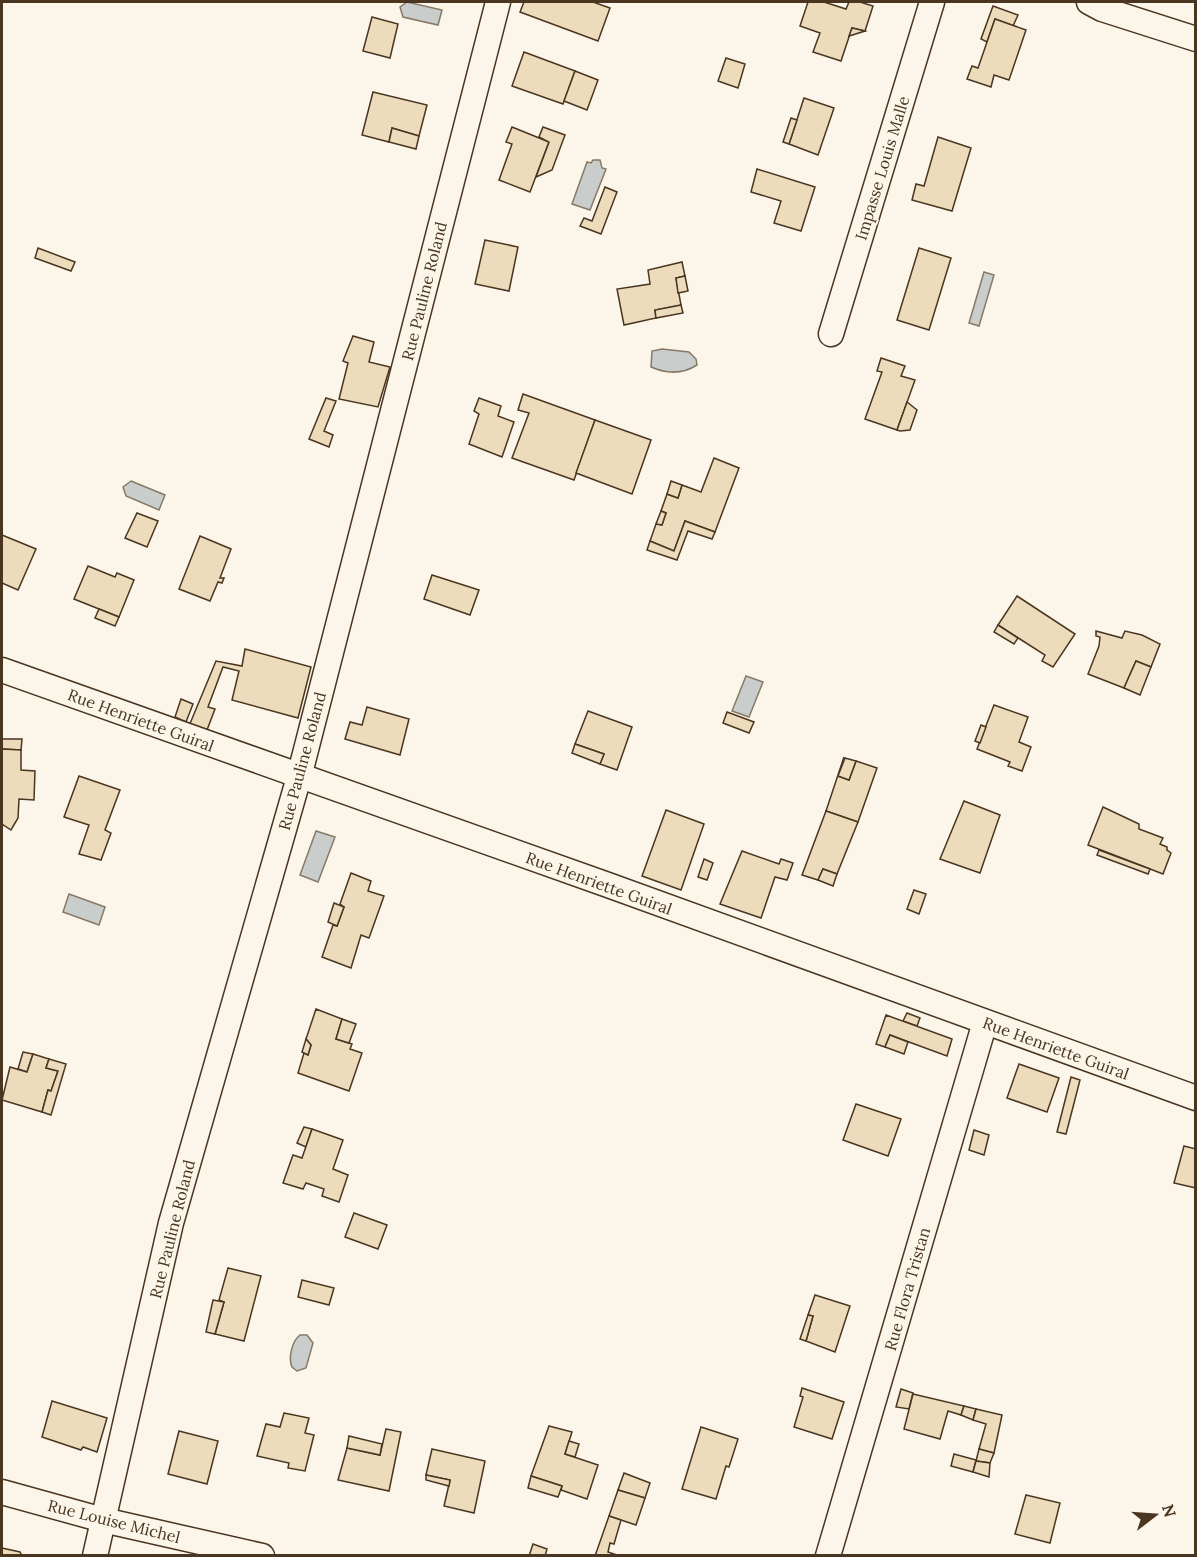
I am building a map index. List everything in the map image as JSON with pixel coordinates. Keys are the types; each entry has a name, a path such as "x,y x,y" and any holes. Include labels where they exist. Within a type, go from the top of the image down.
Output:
{"street":[{"name":"Rue Pauline Roland","path":"95,1556 171,1223 299,777 498,2"},
{"name":"Impasse Louis Malle","path":"831,334 932,2"},
{"path":"1089,2 1102,9 1196,39"},
{"name":"Rue Henriette Guiral","path":"2,670 1196,1098"},
{"name":"Rue Flora Tristan","path":"828,1556 985,1022"},
{"name":"Rue Louise Michel","path":"2,1492 103,1520 262,1556"}],"shaded area":[{"path":"407,2 442,10 438,25 403,17 400,7"},
{"path":"593,160 600,160 602,168 606,169 590,210 572,204 587,162 591,163"},
{"path":"984,272 994,275 979,326 969,323"},
{"path":"662,349 689,352 696,359 697,365 675,372 651,367 652,351"},
{"path":"131,481 165,495 159,510 126,496 123,487"},
{"path":"746,676 763,682 749,717 732,711"},
{"path":"316,831 335,837 318,882 300,875"},
{"path":"69,894 105,907 99,925 63,912"},
{"path":"300,1335 307,1335 313,1343 306,1368 297,1371 292,1367 291,1355 293,1345"}],"building":[{"path":"524,2 593,2 610,8 598,41 520,12"},
{"path":"808,2 824,2 846,9 849,2 860,2 873,6 865,31 852,28 841,61 813,52 820,33 800,26"},
{"path":"993,6 1018,15 1013,26 995,19 987,42 981,39"},
{"path":"372,17 398,24 390,58 363,51"},
{"path":"995,19 1026,30 1009,80 994,75 991,87 967,79 972,66 978,68"},
{"path":"852,28 865,31 849,36"},
{"path":"524,52 575,71 563,104 512,86"},
{"path":"726,58 745,64 738,88 718,81"},
{"path":"575,71 598,80 587,110 564,101"},
{"path":"373,92 427,105 419,136 392,128 389,142 362,135"},
{"path":"804,98 834,108 818,155 789,144"},
{"path":"791,118 797,120 789,144 783,142"},
{"path":"512,127 549,142 530,192 499,180 512,144 506,142"},
{"path":"543,127 565,135 552,170 536,177 549,142 539,137"},
{"path":"392,128 419,136 416,149 389,142"},
{"path":"938,137 971,148 952,211 912,200 916,184 924,186"},
{"path":"757,169 815,187 801,231 774,223 781,201 751,192"},
{"path":"605,187 617,192 601,234 580,226 584,218 592,221"},
{"path":"485,240 518,247 509,291 475,284"},
{"path":"38,248 75,262 71,271 35,258"},
{"path":"919,248 951,258 929,330 897,320"},
{"path":"682,262 685,276 676,278 681,305 655,310 656,318 624,325 617,289 650,284 648,270"},
{"path":"685,276 688,291 678,293 676,278"},
{"path":"681,305 683,313 656,318 655,310"},
{"path":"353,336 374,342 369,362 390,367 378,407 339,399 348,363 343,361"},
{"path":"881,358 905,366 901,376 915,380 897,430 865,419 882,372 877,371"},
{"path":"523,394 595,420 574,480 512,458 529,413 518,410"},
{"path":"326,398 336,401 324,431 333,435 329,447 309,439"},
{"path":"479,398 501,406 498,416 514,422 502,457 469,444 479,414 474,411"},
{"path":"907,402 917,410 910,430 900,431 897,430"},
{"path":"595,420 651,440 632,494 576,473"},
{"path":"714,458 739,468 715,532 685,521 674,551 650,541 656,524 662,525 666,513 661,511 667,494 678,498 682,485 701,492"},
{"path":"671,481 682,485 678,498 667,494"},
{"path":"661,511 666,513 662,525 656,524"},
{"path":"137,513 158,521 147,547 125,538"},
{"path":"685,521 715,532 712,539 688,531 677,560 647,550 650,541 674,551"},
{"path":"2,535 36,549 18,590 2,583"},
{"path":"200,536 231,549 220,578 224,578 222,583 218,582 210,601 179,589"},
{"path":"88,566 115,577 117,573 134,580 119,617 74,599"},
{"path":"432,575 479,590 470,615 424,599"},
{"path":"1017,596 1075,634 1053,667 1042,661 1045,655 998,625"},
{"path":"99,609 119,617 115,626 95,618"},
{"path":"998,625 1018,638 1014,644 994,632"},
{"path":"1096,631 1122,638 1125,631 1142,635 1160,644 1151,667 1136,661 1124,688 1088,674 1099,646 1100,637 1096,636"},
{"path":"245,649 311,667 298,718 232,700 239,671 223,667 208,707 215,709 207,730 201,731 189,726 216,661 242,666"},
{"path":"1136,661 1151,667 1140,695 1124,688"},
{"path":"181,699 193,704 186,722 175,717"},
{"path":"994,705 1028,717 1019,742 1031,747 1022,771 1008,766 1010,762 977,749"},
{"path":"367,707 409,719 400,755 345,739 350,722 362,725"},
{"path":"588,711 632,727 617,770 600,764 604,754 575,744"},
{"path":"727,712 754,722 749,733 723,723"},
{"path":"981,725 986,727 980,743 975,741"},
{"path":"2,739 22,739 21,750 2,749"},
{"path":"575,744 604,754 600,764 572,753"},
{"path":"2,749 21,750 21,770 35,771 34,800 19,799 18,818 11,830 2,824"},
{"path":"844,757 838,776 849,780 856,761 877,768 858,822 826,811"},
{"path":"845,758 856,761 849,780 838,776"},
{"path":"79,776 120,790 105,830 111,833 101,860 79,854 89,825 64,817"},
{"path":"964,801 1000,815 980,873 940,859"},
{"path":"1103,807 1139,824 1139,829 1163,838 1160,844 1167,847 1171,853 1163,874 1088,845"},
{"path":"666,810 704,824 681,890 642,876"},
{"path":"826,811 858,822 837,874 823,869 818,880 802,875"},
{"path":"1099,850 1150,869 1148,874 1097,855"},
{"path":"742,851 779,864 781,859 793,863 787,880 775,877 761,918 720,904"},
{"path":"704,859 713,863 707,880 698,877"},
{"path":"823,869 837,874 833,886 818,880"},
{"path":"351,873 371,881 368,891 384,896 369,938 361,935 351,968 322,957 333,925 337,926 344,907 340,904"},
{"path":"914,890 926,894 919,914 907,909"},
{"path":"334,903 344,907 337,926 328,922"},
{"path":"316,1009 342,1019 336,1039 352,1044 350,1049 362,1053 349,1091 298,1073 304,1053 308,1055 311,1045 306,1039"},
{"path":"907,1013 920,1018 917,1026 903,1021"},
{"path":"886,1015 952,1039 947,1056 890,1035 885,1047 876,1044"},
{"path":"342,1019 356,1024 349,1043 336,1039"},
{"path":"890,1035 908,1042 904,1054 885,1047"},
{"path":"306,1039 311,1045 308,1055 302,1052"},
{"path":"23,1052 33,1054 27,1072 18,1069"},
{"path":"33,1054 49,1059 46,1068 58,1071 51,1091 48,1090 42,1112 2,1100 10,1067 27,1072"},
{"path":"49,1059 66,1064 51,1115 42,1112 48,1090 51,1091 58,1071 46,1068"},
{"path":"1019,1064 1059,1078 1047,1112 1007,1098"},
{"path":"1071,1077 1080,1080 1066,1134 1057,1132"},
{"path":"856,1104 901,1119 888,1156 843,1140"},
{"path":"304,1127 312,1129 306,1147 297,1143"},
{"path":"312,1129 343,1140 333,1169 348,1175 339,1202 322,1196 324,1189 306,1183 303,1189 283,1183 293,1155 302,1158"},
{"path":"974,1130 989,1135 984,1155 969,1150"},
{"path":"1184,1146 1196,1149 1196,1188 1174,1183"},
{"path":"354,1213 387,1225 378,1249 345,1237"},
{"path":"228,1268 261,1276 244,1341 215,1334 224,1302 219,1300"},
{"path":"302,1280 334,1288 329,1305 298,1297"},
{"path":"815,1295 850,1306 835,1352 806,1341 813,1316 808,1315"},
{"path":"213,1300 224,1302 215,1334 206,1332"},
{"path":"808,1315 813,1316 806,1341 800,1339"},
{"path":"802,1388 844,1402 832,1439 794,1427 803,1397 800,1396"},
{"path":"901,1389 913,1393 909,1409 896,1407"},
{"path":"913,1394 964,1406 961,1415 948,1411 940,1439 904,1429"},
{"path":"52,1401 107,1418 97,1452 83,1447 81,1450 42,1437"},
{"path":"964,1406 976,1409 973,1420 961,1415"},
{"path":"976,1409 1002,1415 994,1453 979,1449 986,1424 973,1420"},
{"path":"284,1413 309,1418 305,1433 314,1435 305,1471 288,1468 289,1463 257,1456 266,1424 280,1427"},
{"path":"549,1426 572,1432 565,1454 598,1465 587,1499 561,1490 562,1486 531,1476"},
{"path":"701,1427 738,1439 729,1467 726,1466 716,1499 682,1489"},
{"path":"386,1429 401,1432 389,1491 338,1480 347,1448 380,1455"},
{"path":"179,1431 218,1441 207,1484 168,1474"},
{"path":"349,1436 382,1444 380,1455 347,1448"},
{"path":"569,1441 579,1444 575,1457 565,1454"},
{"path":"432,1449 485,1461 474,1513 444,1506 450,1480 426,1475"},
{"path":"979,1449 994,1453 990,1463 976,1461"},
{"path":"954,1454 976,1460 973,1472 951,1466"},
{"path":"976,1461 990,1463 989,1477 973,1472"},
{"path":"624,1473 650,1483 645,1498 618,1490"},
{"path":"426,1475 450,1480 449,1486 426,1480"},
{"path":"531,1476 562,1486 558,1497 528,1488"},
{"path":"618,1490 645,1498 636,1525 609,1516"},
{"path":"1026,1495 1060,1503 1050,1543 1015,1534"},
{"path":"609,1516 621,1520 614,1544 610,1543 608,1552 620,1556 595,1556"},
{"path":"533,1544 547,1549 545,1556 529,1556"},
{"path":"2,1548 20,1552 22,1556 2,1556"}]}
